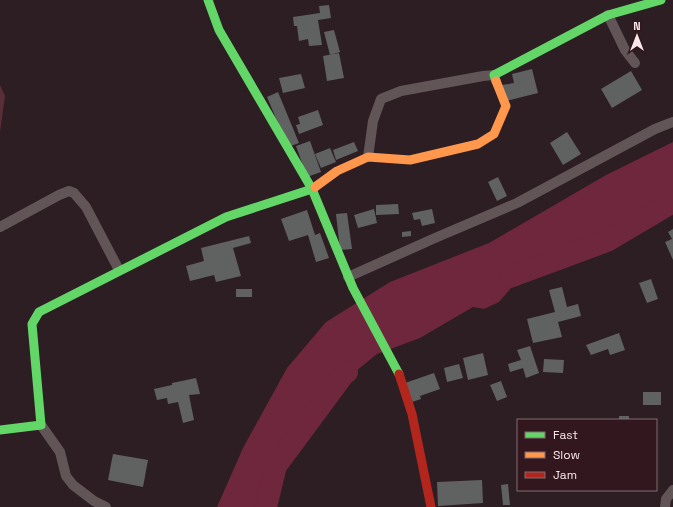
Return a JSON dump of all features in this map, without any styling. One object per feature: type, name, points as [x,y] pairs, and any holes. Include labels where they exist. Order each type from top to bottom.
[{"type":"street","points":[[208,0],[219,30],[312,189],[348,278],[399,375],[412,414],[432,507]]},
{"type":"street","points":[[368,157],[373,121],[381,99],[401,91],[494,75],[608,15],[661,0]]},
{"type":"street","points":[[608,15],[625,50],[635,64]]},
{"type":"street","points":[[106,507],[94,501],[73,485],[66,476],[60,452],[41,425],[32,324],[40,312],[226,216],[312,189],[337,171],[368,157],[410,160],[478,144],[494,134],[506,106],[494,75]]},
{"type":"street","points":[[348,278],[435,238],[517,203],[655,129],[673,122]]},
{"type":"street","points":[[0,226],[69,191],[74,193],[86,207],[119,270]]},
{"type":"street","points":[[0,430],[41,425]]},
{"type":"street","points":[[665,507],[666,499],[673,490]]},
{"type":"shaded area","points":[[0,85],[5,96],[0,132]]},
{"type":"shaded area","points":[[673,142],[673,204],[618,234],[538,267],[511,288],[499,302],[484,309],[473,307],[420,338],[377,354],[329,393],[276,465],[273,507],[217,507],[243,448],[287,368],[326,322],[390,282],[489,243],[606,175]]},
{"type":"building","points":[[329,5],[331,18],[318,20],[322,45],[309,46],[308,39],[299,41],[297,26],[294,26],[293,17],[320,13],[319,6]]},
{"type":"building","points":[[334,30],[340,52],[330,55],[324,32]]},
{"type":"building","points":[[339,53],[344,78],[327,81],[323,56]]},
{"type":"building","points":[[532,69],[538,93],[506,101],[502,85],[514,83],[512,74]]},
{"type":"building","points":[[631,71],[642,90],[612,108],[601,89]]},
{"type":"building","points":[[301,74],[305,88],[283,93],[279,78]]},
{"type":"building","points":[[278,92],[299,143],[288,147],[267,97]]},
{"type":"building","points":[[318,110],[323,125],[299,134],[296,125],[300,124],[298,117]]},
{"type":"building","points":[[567,132],[581,154],[563,165],[550,143]]},
{"type":"building","points":[[310,141],[321,172],[307,177],[296,146]]},
{"type":"building","points":[[354,142],[358,151],[336,160],[333,150]]},
{"type":"building","points":[[330,148],[336,162],[321,168],[315,154]]},
{"type":"building","points":[[498,177],[507,196],[497,201],[488,182]]},
{"type":"building","points":[[398,204],[399,214],[376,215],[376,205]]},
{"type":"building","points":[[374,209],[377,223],[358,228],[354,215]]},
{"type":"building","points":[[432,209],[435,223],[422,226],[420,219],[414,220],[412,213]]},
{"type":"building","points":[[307,210],[315,235],[320,233],[329,258],[316,262],[308,235],[289,241],[281,219]]},
{"type":"building","points":[[347,213],[352,249],[340,250],[336,214]]},
{"type":"building","points":[[673,229],[673,260],[665,242],[672,239],[668,232]]},
{"type":"building","points":[[411,231],[411,236],[402,237],[402,232]]},
{"type":"building","points":[[249,236],[251,243],[233,248],[241,276],[216,282],[214,275],[190,281],[186,266],[204,261],[201,248]]},
{"type":"building","points":[[651,279],[658,299],[647,303],[639,283]]},
{"type":"building","points":[[562,287],[567,307],[578,304],[581,316],[558,322],[562,337],[533,343],[527,319],[555,312],[549,290]]},
{"type":"building","points":[[236,289],[252,289],[252,297],[236,297]]},
{"type":"building","points":[[619,333],[625,350],[610,355],[608,349],[591,355],[586,345]]},
{"type":"building","points":[[530,346],[539,373],[526,378],[523,368],[510,372],[508,364],[521,360],[517,350]]},
{"type":"building","points":[[483,353],[488,375],[468,380],[463,358]]},
{"type":"building","points":[[544,359],[564,360],[563,373],[543,372]]},
{"type":"building","points":[[459,364],[463,378],[447,382],[444,368]]},
{"type":"building","points":[[434,373],[440,389],[420,396],[421,399],[412,402],[405,383]]},
{"type":"building","points":[[196,378],[200,394],[189,395],[194,420],[183,423],[178,402],[168,404],[167,398],[157,400],[154,389],[172,385],[172,383]]},
{"type":"building","points":[[501,381],[507,397],[497,401],[490,385]]},
{"type":"building","points":[[643,392],[661,392],[661,405],[643,405]]},
{"type":"building","points":[[619,416],[629,416],[629,419],[619,419]]},
{"type":"building","points":[[113,454],[148,460],[143,487],[108,480]]},
{"type":"building","points":[[482,480],[483,503],[438,506],[437,482]]},
{"type":"building","points":[[508,484],[510,505],[503,505],[501,485]]},
{"type":"waterway","points":[[510,277],[607,241],[673,202]]},
{"type":"waterway","points":[[266,507],[276,466],[347,372]]},
{"type":"traffic: fast","points":[[208,0],[219,30],[312,189],[353,288],[399,374]]},
{"type":"traffic: fast","points":[[496,81],[494,75],[608,15],[661,0]]},
{"type":"traffic: fast","points":[[0,430],[41,425],[32,324],[39,312],[226,217],[315,187]]},
{"type":"traffic: slow","points":[[315,187],[337,171],[368,157],[410,160],[478,144],[494,134],[506,106],[496,81]]},
{"type":"traffic: jam","points":[[399,374],[412,414],[431,507]]}]
